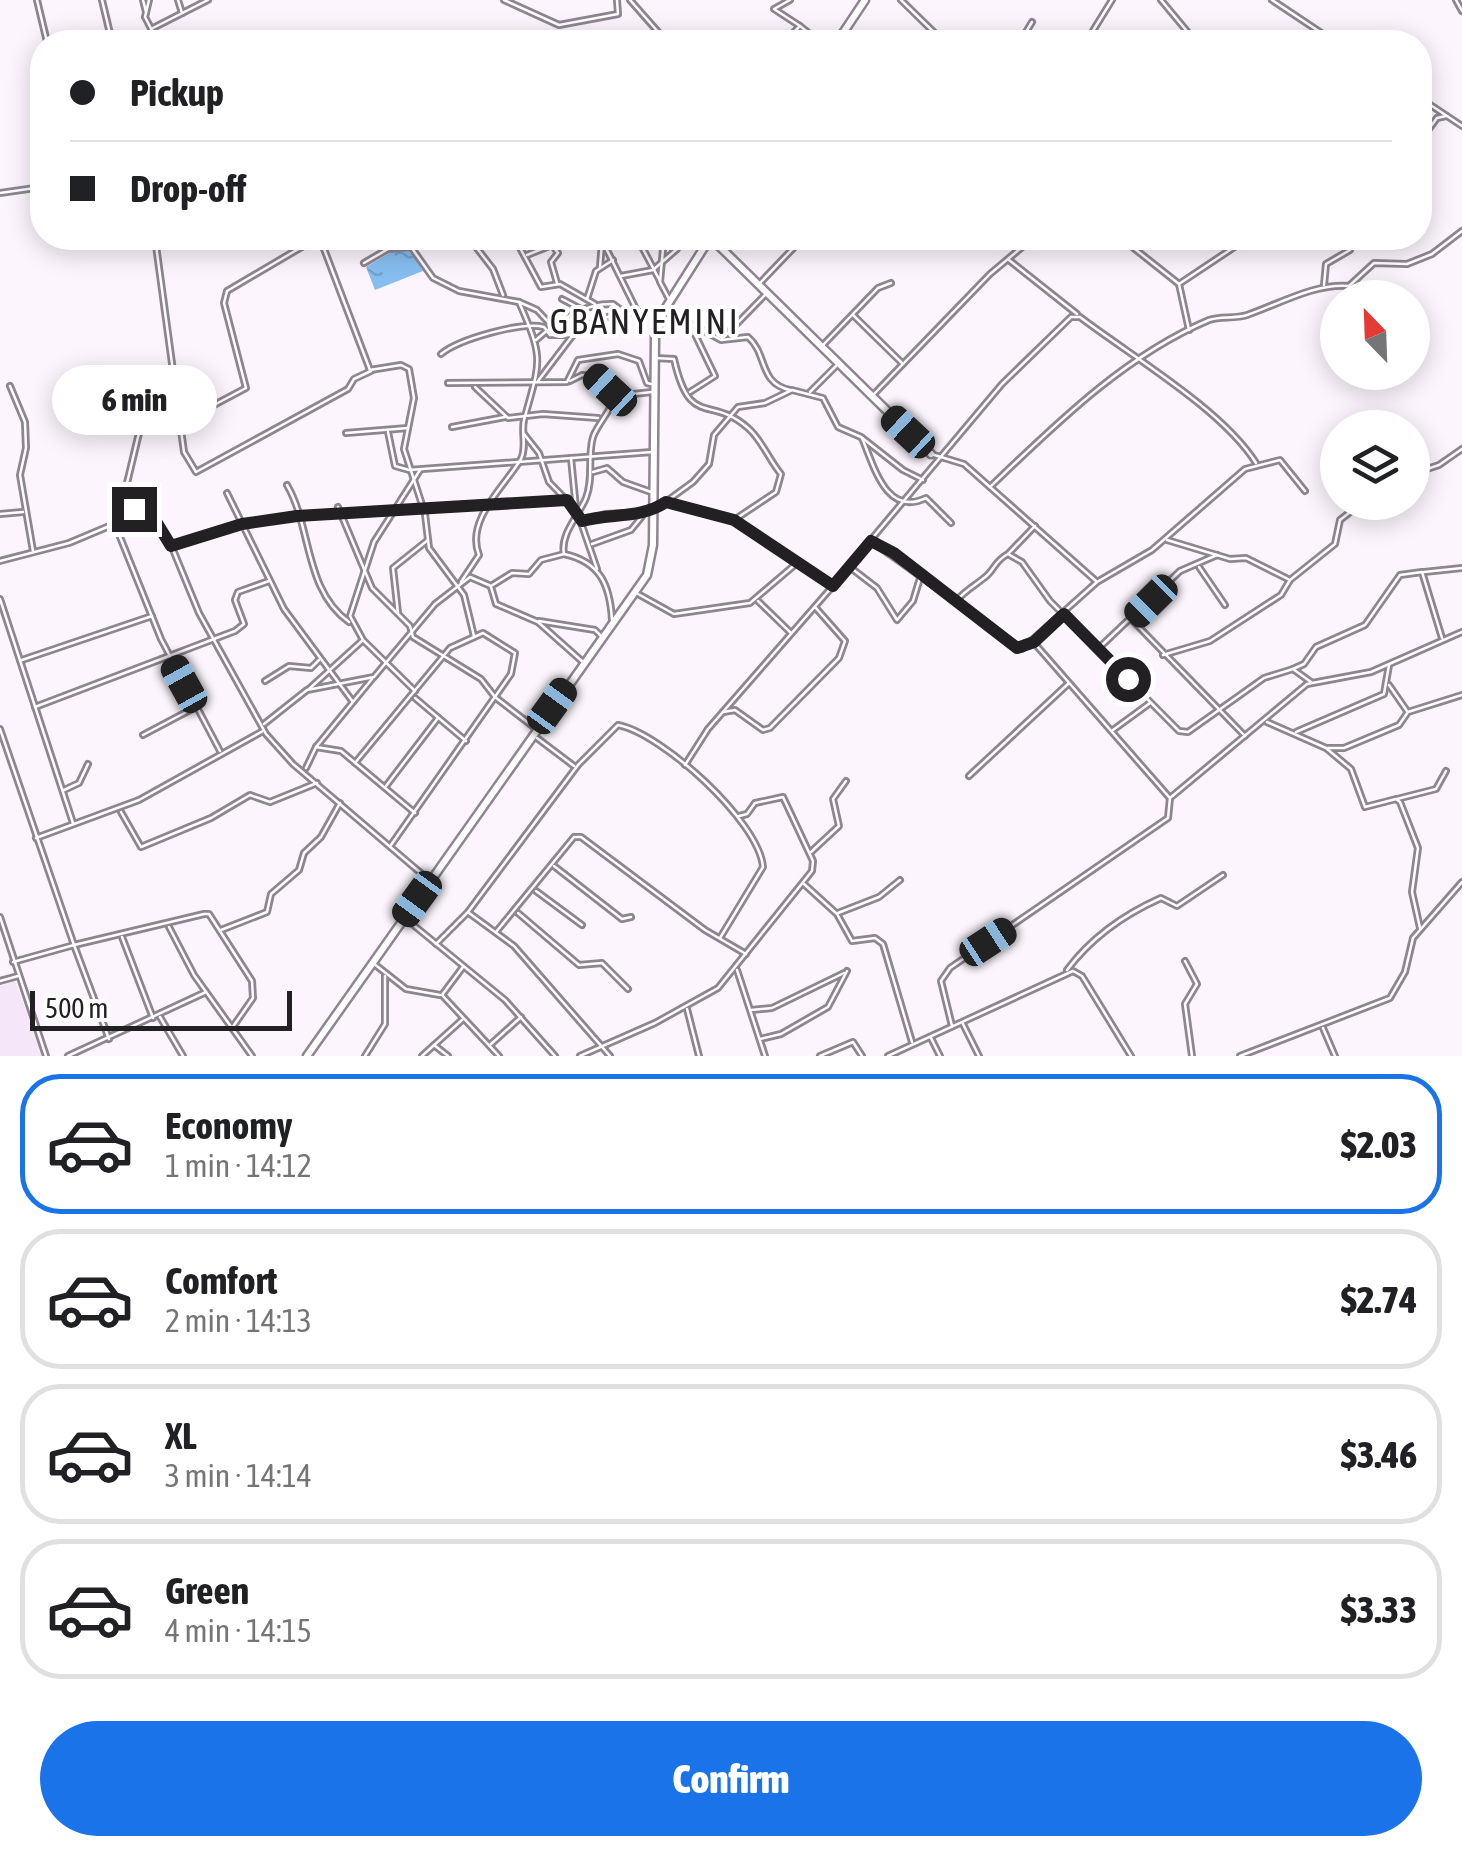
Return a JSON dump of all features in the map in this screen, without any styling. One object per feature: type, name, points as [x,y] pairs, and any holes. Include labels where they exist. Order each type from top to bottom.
[{"type":"main road","points":[[845,30],[865,0]]},
{"type":"main road","points":[[307,1056],[533,731],[636,593],[651,562],[653,358],[664,310],[703,250]]},
{"type":"main road","points":[[723,250],[931,454]]},
{"type":"street","points":[[37,0],[44,30]]},
{"type":"street","points":[[102,0],[109,30]]},
{"type":"street","points":[[142,0],[151,29],[208,0]]},
{"type":"street","points":[[146,14],[149,0]]},
{"type":"street","points":[[178,0],[183,16]]},
{"type":"street","points":[[504,0],[567,26],[618,14],[617,0]]},
{"type":"street","points":[[630,0],[656,30]]},
{"type":"street","points":[[790,0],[774,9],[805,30]]},
{"type":"street","points":[[901,0],[932,30]]},
{"type":"street","points":[[1093,30],[1112,0]]},
{"type":"street","points":[[1161,0],[1186,30]]},
{"type":"street","points":[[1272,0],[1317,30]]},
{"type":"street","points":[[1456,0],[1462,11]]},
{"type":"street","points":[[1027,30],[1032,22]]},
{"type":"street","points":[[796,30],[800,26]]},
{"type":"street","points":[[1432,106],[1462,126]]},
{"type":"street","points":[[1432,125],[1437,118],[1446,116]]},
{"type":"street","points":[[0,193],[30,189]]},
{"type":"street","points":[[1359,280],[1374,263],[1386,260],[1401,265],[1432,254],[1462,231]]},
{"type":"street","points":[[157,250],[184,452],[196,472],[348,389],[354,379],[372,370],[401,365],[409,370],[414,398],[404,449],[423,506],[428,540],[459,585],[474,636]]},
{"type":"street","points":[[180,423],[246,388],[224,303],[227,291],[300,250]]},
{"type":"street","points":[[323,250],[372,370]]},
{"type":"street","points":[[364,264],[386,250]]},
{"type":"street","points":[[413,250],[433,278],[451,288],[504,298],[537,310],[550,335],[573,335],[588,330],[599,318],[664,310],[721,340],[748,337],[756,345],[763,370],[774,385],[809,393],[826,402],[838,428],[861,437],[922,482],[926,498],[951,522]]},
{"type":"street","points":[[479,250],[493,268],[504,298]]},
{"type":"street","points":[[519,250],[541,287],[556,285],[578,292],[588,301],[613,304],[625,314]]},
{"type":"street","points":[[525,255],[541,250]]},
{"type":"street","points":[[556,250],[558,254],[551,262],[556,285]]},
{"type":"street","points":[[588,301],[587,291],[599,269],[601,250]]},
{"type":"street","points":[[608,250],[638,312]]},
{"type":"street","points":[[643,250],[670,301]]},
{"type":"street","points":[[660,282],[664,250]]},
{"type":"street","points":[[621,276],[653,270],[676,250]]},
{"type":"street","points":[[758,285],[792,250]]},
{"type":"street","points":[[871,398],[1019,250]]},
{"type":"street","points":[[1136,250],[1179,284],[1190,331]]},
{"type":"street","points":[[1179,284],[1230,250]]},
{"type":"street","points":[[1325,280],[1326,264],[1350,250]]},
{"type":"street","points":[[1008,259],[1232,434],[1256,463]]},
{"type":"street","points":[[599,269],[613,260]]},
{"type":"street","points":[[820,348],[878,288],[890,283]]},
{"type":"street","points":[[990,488],[1084,397],[1141,360],[1210,319],[1249,314],[1320,287]]},
{"type":"street","points":[[721,340],[767,294]]},
{"type":"street","points":[[562,299],[582,310]]},
{"type":"street","points":[[459,585],[479,555],[477,530],[520,461],[526,416],[541,362],[519,302]]},
{"type":"street","points":[[534,341],[549,327],[597,304]]},
{"type":"street","points":[[852,314],[904,364]]},
{"type":"street","points":[[685,764],[722,712],[906,503],[1014,371],[1068,319],[1080,317]]},
{"type":"street","points":[[689,322],[715,376],[689,394]]},
{"type":"street","points":[[441,354],[456,344],[528,323],[549,327]]},
{"type":"street","points":[[536,382],[573,335]]},
{"type":"street","points":[[570,381],[570,371],[578,360],[618,354],[639,362],[653,388]]},
{"type":"street","points":[[653,358],[674,359],[679,386],[689,394],[692,403],[750,429],[781,476],[776,492],[734,520]]},
{"type":"street","points":[[809,393],[839,364]]},
{"type":"street","points":[[448,382],[570,381],[582,375],[595,376],[614,396]]},
{"type":"street","points":[[472,384],[507,417]]},
{"type":"street","points":[[10,386],[27,436],[20,471],[33,552]]},
{"type":"street","points":[[136,387],[138,440],[128,483],[138,514]]},
{"type":"street","points":[[564,554],[562,544],[576,511],[585,501],[592,472],[590,456],[600,418],[614,396],[653,388]]},
{"type":"street","points":[[582,521],[605,514],[654,510],[709,464],[714,435],[738,408],[765,403],[792,390]]},
{"type":"street","points":[[452,427],[507,417],[600,418]]},
{"type":"street","points":[[346,433],[409,428]]},
{"type":"street","points":[[388,432],[395,466],[410,470],[654,452]]},
{"type":"street","points":[[524,434],[541,458],[549,482],[582,521],[597,570],[610,592],[613,624]]},
{"type":"street","points":[[861,437],[889,494],[906,503],[926,498]]},
{"type":"street","points":[[1430,468],[1462,449]]},
{"type":"street","points":[[931,454],[959,460],[1097,582]]},
{"type":"street","points":[[570,456],[576,511]]},
{"type":"street","points":[[871,541],[1017,648],[1034,642],[1097,582],[1166,539],[1256,463],[1280,460],[1305,491]]},
{"type":"street","points":[[592,472],[607,468],[623,482],[654,493]]},
{"type":"street","points":[[420,469],[374,542],[350,616],[363,640],[384,665],[466,741]]},
{"type":"street","points":[[287,485],[324,593],[339,616],[352,624]]},
{"type":"street","points":[[227,493],[269,581],[353,702]]},
{"type":"street","points":[[171,546],[242,524],[339,510],[567,500]]},
{"type":"street","points":[[666,502],[734,520],[833,586]]},
{"type":"street","points":[[339,510],[364,572],[413,637],[481,679],[495,697],[576,768]]},
{"type":"street","points":[[0,514],[24,512]]},
{"type":"street","points":[[590,544],[631,530],[644,513]]},
{"type":"street","points":[[0,560],[116,525],[138,514],[152,515],[171,546],[214,642],[264,728],[293,764],[305,770],[430,881]]},
{"type":"street","points":[[1163,655],[1229,630],[1281,595],[1290,580],[1327,553],[1340,531],[1340,520]]},
{"type":"street","points":[[116,525],[170,656],[221,752]]},
{"type":"street","points":[[956,602],[973,583],[986,576],[994,561],[1008,554],[1035,526]]},
{"type":"street","points":[[1166,539],[1217,555],[1246,558],[1290,580]]},
{"type":"street","points":[[398,614],[393,568],[428,540]]},
{"type":"street","points":[[491,586],[512,574],[529,574],[541,560],[564,554],[597,570]]},
{"type":"street","points":[[1008,554],[1022,562],[1064,614],[1184,733],[1264,678],[1304,664],[1316,647],[1364,625],[1393,579],[1462,568]]},
{"type":"street","points":[[1099,648],[1180,571],[1217,555]]},
{"type":"street","points":[[636,593],[678,614],[757,600],[797,562]]},
{"type":"street","points":[[1198,566],[1225,605]]},
{"type":"street","points":[[850,567],[877,588],[897,620],[913,602],[921,575]]},
{"type":"street","points":[[1422,572],[1442,640]]},
{"type":"street","points":[[305,770],[316,747],[412,631],[470,577],[491,586]]},
{"type":"street","points":[[35,707],[214,642],[244,624],[235,600],[238,592],[269,581]]},
{"type":"street","points":[[491,586],[496,604],[538,622],[594,630],[603,638]]},
{"type":"street","points":[[0,598],[73,825]]},
{"type":"street","points":[[757,600],[792,633]]},
{"type":"street","points":[[722,712],[735,710],[762,730],[770,728],[840,658],[845,641],[815,606]]},
{"type":"street","points":[[21,661],[152,616]]},
{"type":"street","points":[[1132,620],[1245,736]]},
{"type":"street","points":[[538,622],[584,663]]},
{"type":"street","points":[[1170,798],[1312,683],[1371,672],[1462,632]]},
{"type":"street","points":[[355,763],[445,655],[483,634],[515,653],[511,674],[390,846]]},
{"type":"street","points":[[35,838],[119,810],[264,728],[363,640]]},
{"type":"street","points":[[952,1026],[943,992],[944,974],[1172,812],[1170,798],[1034,642]]},
{"type":"street","points":[[264,682],[279,670],[311,668],[320,658]]},
{"type":"street","points":[[1295,732],[1384,694],[1389,685],[1388,662]]},
{"type":"street","points":[[1293,669],[1312,683]]},
{"type":"street","points":[[308,690],[374,677]]},
{"type":"street","points":[[970,776],[1070,682]]},
{"type":"street","points":[[1389,685],[1408,712]]},
{"type":"street","points":[[1326,748],[1344,748],[1399,725],[1408,712],[1462,695]]},
{"type":"street","points":[[1114,730],[1152,702]]},
{"type":"street","points":[[143,735],[197,706]]},
{"type":"street","points":[[385,788],[438,718]]},
{"type":"street","points":[[1262,723],[1295,732],[1326,748],[1356,775],[1365,807],[1436,788],[1446,770]]},
{"type":"street","points":[[436,944],[468,912],[576,768],[607,731],[618,725],[685,764],[738,816],[755,840],[762,867],[720,938]]},
{"type":"street","points":[[0,729],[35,838],[109,1039]]},
{"type":"street","points":[[316,747],[342,751],[415,814]]},
{"type":"street","points":[[64,790],[79,783],[88,764]]},
{"type":"street","points":[[810,853],[839,826],[833,799],[846,782]]},
{"type":"street","points":[[119,810],[142,847],[211,818],[250,795],[270,802],[318,783]]},
{"type":"street","points":[[580,1056],[718,988],[737,969],[814,866],[783,797],[755,803],[746,814],[738,816]]},
{"type":"street","points":[[1396,799],[1418,848],[1412,892],[1420,928]]},
{"type":"street","points":[[219,930],[267,912],[271,894],[298,870],[304,853],[335,816],[341,802]]},
{"type":"street","points":[[496,932],[574,837],[581,837],[748,954]]},
{"type":"street","points":[[553,865],[622,919],[630,917]]},
{"type":"street","points":[[888,1056],[902,1053],[913,1044],[1066,971],[1083,949],[1142,906],[1161,898],[1177,906],[1223,874]]},
{"type":"street","points":[[837,914],[880,897],[900,880]]},
{"type":"street","points":[[803,882],[837,914],[852,940],[875,938],[883,944],[913,1044]]},
{"type":"street","points":[[1240,1056],[1390,998],[1405,972],[1413,938],[1462,882]]},
{"type":"street","points":[[534,890],[582,925]]},
{"type":"street","points":[[468,912],[531,964],[610,1056]]},
{"type":"street","points":[[516,912],[579,965],[602,963],[628,989]]},
{"type":"street","points":[[14,962],[209,914],[252,981],[253,998],[232,1028]]},
{"type":"street","points":[[0,917],[46,1056]]},
{"type":"street","points":[[404,917],[521,1016],[555,1056]]},
{"type":"street","points":[[168,926],[206,992],[252,1056]]},
{"type":"street","points":[[122,936],[153,1018]]},
{"type":"street","points":[[1185,961],[1197,984],[1185,1004],[1192,1056]]},
{"type":"street","points":[[372,962],[384,976],[406,989],[442,995],[499,1056]]},
{"type":"street","points":[[442,995],[464,965]]},
{"type":"street","points":[[737,969],[765,1056]]},
{"type":"street","points":[[755,1022],[759,1013],[847,971],[828,1008],[762,1041]]},
{"type":"street","points":[[1066,971],[1082,976],[1131,1056]]},
{"type":"street","points":[[0,981],[18,976]]},
{"type":"street","points":[[365,1056],[385,1024],[384,976]]},
{"type":"street","points":[[68,1056],[206,992]]},
{"type":"street","points":[[686,1007],[700,1056]]},
{"type":"street","points":[[751,1010],[759,1013]]},
{"type":"street","points":[[159,1015],[183,1056]]},
{"type":"street","points":[[489,1046],[521,1016]]},
{"type":"street","points":[[422,1056],[462,1020]]},
{"type":"street","points":[[962,1022],[980,1056]]},
{"type":"street","points":[[1322,1027],[1335,1056]]},
{"type":"street","points":[[930,1036],[940,1056]]},
{"type":"street","points":[[820,1056],[852,1042],[862,1056]]},
{"type":"street","points":[[434,1044],[448,1056]]},
{"type":"shaded area","points":[[15,981],[42,1056],[0,1056],[0,986]]},
{"type":"water","points":[[411,250],[423,271],[375,290],[366,267],[391,252]]},
{"type":"district","name":"GBANYEMINI","points":[[645,321]]},
{"type":"route","points":[[134,509],[138,514],[152,515],[171,546],[242,524],[297,516],[567,500],[582,521],[605,514],[644,513],[666,502],[734,520],[833,586],[871,541],[894,553],[1017,648],[1034,642],[1064,614],[1128,679]]}]
